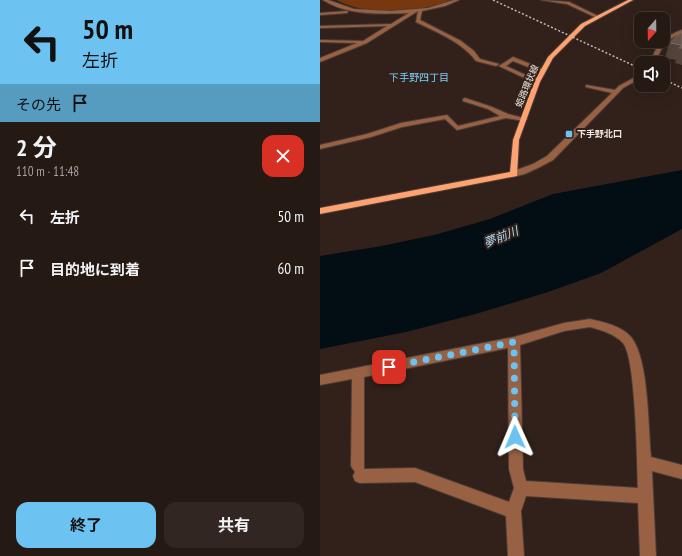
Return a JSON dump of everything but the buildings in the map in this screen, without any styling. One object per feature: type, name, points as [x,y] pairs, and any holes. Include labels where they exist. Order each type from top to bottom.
[{"type":"main road","name":"姫路環状線","points":[[514,174],[516,140],[537,82],[551,57],[570,36],[583,25],[631,0]]},
{"type":"main road","points":[[320,211],[514,174]]},
{"type":"street","points":[[325,0],[334,6],[357,11]]},
{"type":"street","points":[[320,14],[357,11],[420,10],[457,0]]},
{"type":"street","points":[[543,0],[568,3],[598,17]]},
{"type":"street","points":[[568,3],[575,0]]},
{"type":"street","points":[[320,60],[365,42],[414,10]]},
{"type":"street","points":[[420,10],[418,21],[459,42],[472,52],[478,60],[496,64]]},
{"type":"street","points":[[363,15],[370,11]]},
{"type":"street","points":[[342,26],[356,19]]},
{"type":"street","points":[[320,27],[389,26]]},
{"type":"street","points":[[655,56],[655,53],[664,41],[682,31]]},
{"type":"street","points":[[320,41],[365,42]]},
{"type":"street","points":[[537,82],[502,66],[513,59],[530,68],[543,71]]},
{"type":"street","points":[[514,174],[536,166],[550,158],[615,92],[634,80]]},
{"type":"street","points":[[588,86],[615,92]]},
{"type":"street","points":[[466,100],[490,108],[506,116],[524,119]]},
{"type":"street","points":[[320,147],[369,136],[401,125],[447,117],[457,128],[506,116]]},
{"type":"street","points":[[320,380],[514,342],[564,327],[590,323],[606,327],[626,340],[634,354],[638,374],[651,463],[644,496],[648,556]]},
{"type":"street","points":[[514,342],[516,468],[521,488],[513,511],[516,556]]},
{"type":"street","points":[[358,373],[359,471],[414,475],[513,511]]},
{"type":"street","points":[[651,463],[682,472]]},
{"type":"street","points":[[521,488],[644,496]]},
{"type":"shaded area","points":[[337,0],[453,0],[411,10],[379,11],[363,9]]},
{"type":"water","name":"夢前川","points":[[682,170],[682,229],[601,273],[548,292],[479,313],[406,332],[320,349],[320,256],[382,246],[434,235],[490,219],[553,194]]},
{"type":"railway","points":[[493,0],[634,66]]},
{"type":"railway","points":[[670,82],[682,88]]},
{"type":"place","name":"下手野北口","points":[[569,134]]},
{"type":"district","name":"下手野四丁目","points":[[419,77]]},
{"type":"route","points":[[389,367],[514,342],[515,437]]}]
